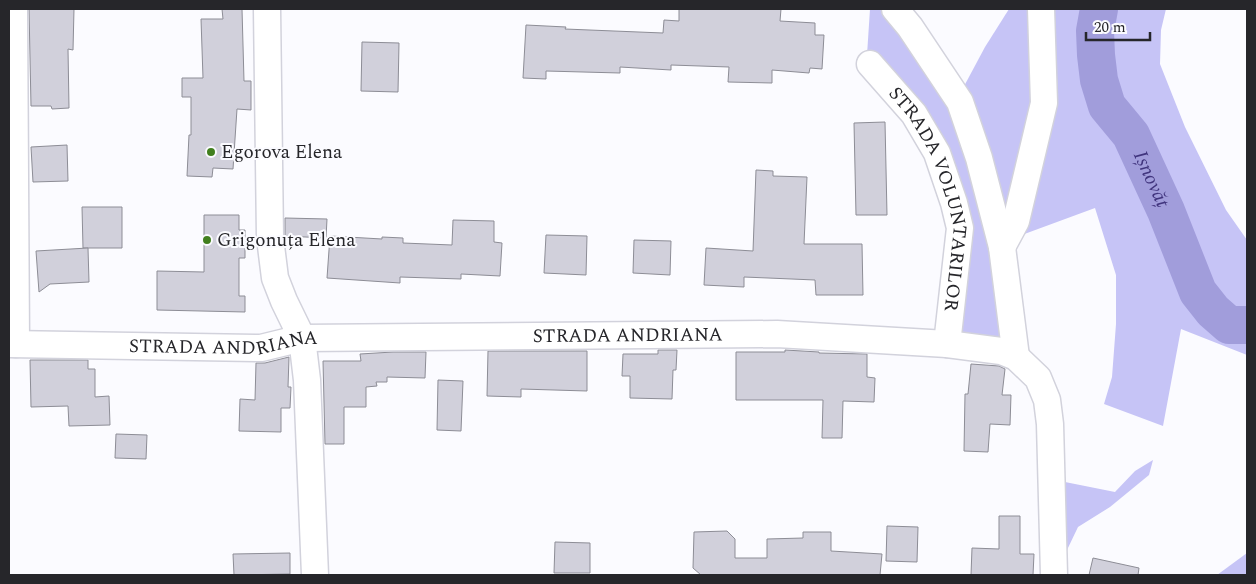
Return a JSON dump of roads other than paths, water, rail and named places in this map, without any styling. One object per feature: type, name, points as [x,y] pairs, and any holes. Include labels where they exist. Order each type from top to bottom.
[{"type":"street","points":[[13,344],[14,9]]},
{"type":"street","points":[[267,9],[270,238],[275,278],[284,302],[302,338],[307,380],[315,575]]},
{"type":"street","points":[[895,9],[910,27],[960,102],[979,158],[1002,248],[1016,357]]},
{"type":"street","points":[[1002,248],[1016,221],[1044,104],[1041,9]]},
{"type":"street","name":"STRADA VOLUNTARILOR","points":[[870,64],[914,114],[936,153],[954,203],[960,228],[947,344]]},
{"type":"street","name":"STRADA ANDRIANA","points":[[13,344],[261,348],[302,338],[777,334],[947,344],[1001,351],[1016,357],[1038,378],[1047,400],[1050,424],[1054,575]]},
{"type":"waterway","name":"Ișnovăț","points":[[1099,9],[1095,31],[1096,55],[1099,80],[1107,106],[1131,135],[1166,211],[1198,292],[1213,311],[1229,325],[1247,325]]},
{"type":"place","name":"Egorova Elena","points":[[211,152]]},
{"type":"place","name":"Grigonuța Elena","points":[[207,240]]}]
